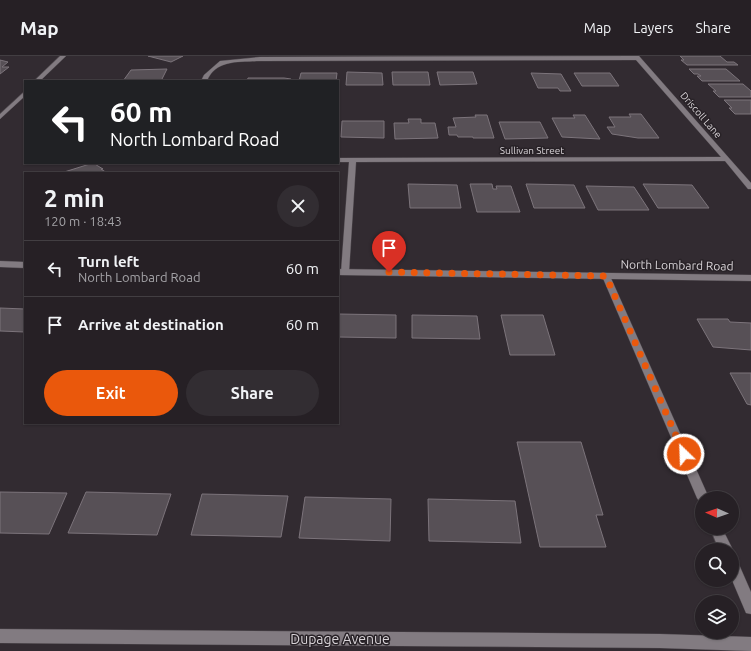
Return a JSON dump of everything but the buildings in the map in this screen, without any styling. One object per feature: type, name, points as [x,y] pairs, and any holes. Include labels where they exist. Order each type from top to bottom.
[{"type":"street","points":[[38,80],[63,56]]},
{"type":"street","points":[[204,80],[206,76],[222,62],[268,59],[638,57]]},
{"type":"street","name":"Driscoll Lane","points":[[638,57],[751,187]]},
{"type":"street","points":[[0,117],[24,94]]},
{"type":"street","name":"Sullivan Street","points":[[339,160],[727,159]]},
{"type":"street","points":[[342,272],[353,160]]},
{"type":"street","points":[[0,264],[24,265]]},
{"type":"street","name":"North Lombard Road","points":[[342,272],[751,278]]},
{"type":"street","points":[[606,276],[700,491]]},
{"type":"street","points":[[739,580],[751,608]]},
{"type":"street","name":"Dupage Avenue","points":[[0,636],[644,641],[751,644]]},
{"type":"route","points":[[389,272],[606,276],[684,454]]}]
